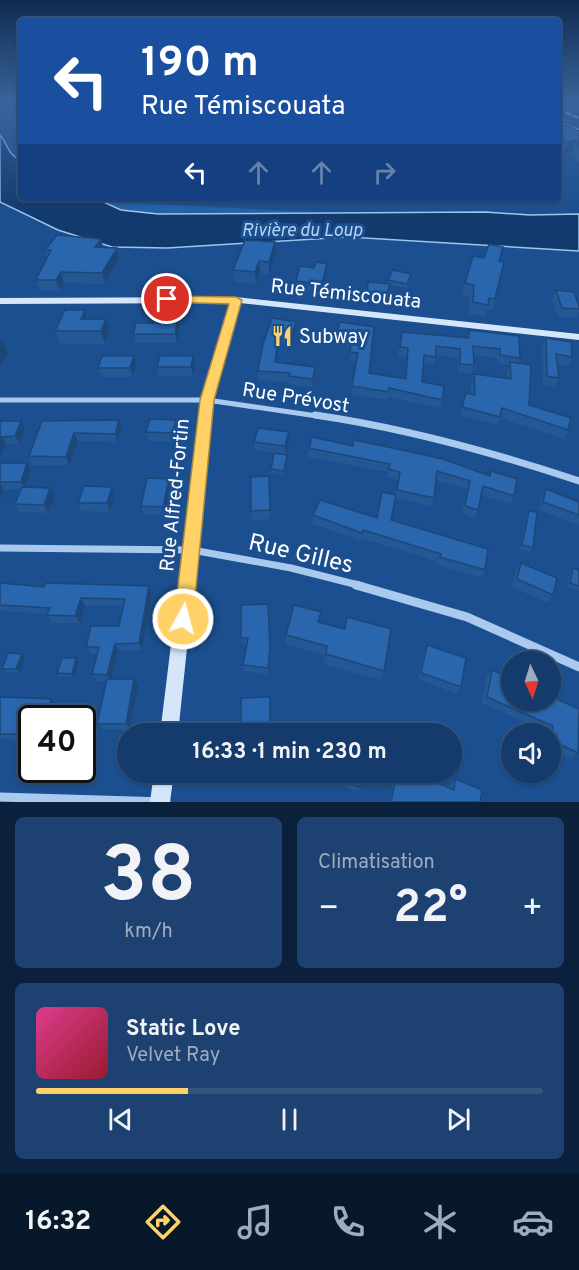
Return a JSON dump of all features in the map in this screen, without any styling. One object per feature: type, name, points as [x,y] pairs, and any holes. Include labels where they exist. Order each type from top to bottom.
[{"type":"main road","name":"Rue Témiscouata","points":[[0,300],[236,300],[579,337]]},
{"type":"main road","name":"Rue Alfred-Fortin","points":[[170,723],[192,550],[207,400],[236,300]]},
{"type":"main road","points":[[162,802],[163,783]]},
{"type":"street","name":"Rue Prévost","points":[[0,400],[207,400],[320,416],[419,434],[502,455],[579,481]]},
{"type":"street","name":"Rue Gilles","points":[[0,548],[192,550],[291,568],[467,617],[579,667]]},
{"type":"street","points":[[0,797],[162,802]]},
{"type":"shaded area","points":[[102,201],[313,212],[158,214],[121,210]]},
{"type":"water","name":"Rivière du Loup","points":[[0,137],[2,137],[11,153],[18,158],[18,201],[102,201],[121,210],[158,214],[485,212],[530,215],[579,214],[579,251],[348,237],[167,248],[112,247],[58,230],[0,202]]},
{"type":"building","points":[[561,137],[579,137],[579,146],[575,140],[568,142]]},
{"type":"building","points":[[57,235],[101,239],[95,247],[117,248],[102,273],[61,272],[56,280],[36,280],[51,250],[45,250]]},
{"type":"building","points":[[245,240],[275,242],[269,262],[259,261],[255,272],[233,270]]},
{"type":"building","points":[[489,244],[503,247],[499,261],[504,262],[495,299],[489,298],[488,305],[473,302],[474,285],[465,283],[473,256],[484,258]]},
{"type":"building","points":[[316,262],[327,264],[322,284],[296,281],[300,266],[314,268]]},
{"type":"building","points":[[393,270],[411,274],[407,284],[388,280]]},
{"type":"building","points":[[368,282],[390,284],[387,294],[367,293]]},
{"type":"building","points":[[556,290],[574,292],[579,309],[562,308]]},
{"type":"building","points":[[166,305],[180,305],[175,334],[133,334],[136,323],[162,323]]},
{"type":"building","points":[[65,310],[85,310],[81,319],[106,319],[101,331],[55,331]]},
{"type":"building","points":[[272,318],[296,322],[292,335],[279,333],[275,362],[315,367],[313,379],[289,376],[290,373],[258,371],[263,344]]},
{"type":"building","points":[[340,322],[374,327],[369,373],[406,379],[408,348],[400,347],[402,332],[469,338],[469,330],[519,336],[520,358],[500,355],[500,349],[473,346],[474,365],[460,364],[460,349],[436,346],[436,357],[424,355],[422,382],[444,386],[442,400],[389,388],[388,392],[352,386],[358,353],[350,352],[352,339],[342,337],[344,333],[337,332]]},
{"type":"building","points":[[546,338],[571,342],[572,357],[556,354],[559,378],[547,376]]},
{"type":"building","points":[[102,356],[134,356],[130,368],[98,368]]},
{"type":"building","points":[[160,356],[193,356],[191,367],[157,367]]},
{"type":"building","points":[[510,362],[531,365],[529,405],[571,418],[568,430],[502,408],[500,417],[462,407],[466,393],[475,395],[474,374],[511,379]]},
{"type":"building","points":[[150,419],[176,420],[172,433],[146,432]]},
{"type":"building","points":[[119,420],[115,434],[74,433],[66,457],[29,456],[42,421]]},
{"type":"building","points":[[0,421],[21,421],[15,436],[2,437],[0,441]]},
{"type":"building","points":[[258,428],[289,432],[285,446],[254,442]]},
{"type":"building","points":[[312,437],[353,446],[354,440],[443,459],[490,476],[491,471],[517,479],[514,496],[483,486],[478,510],[465,506],[470,481],[437,471],[434,498],[397,490],[400,472],[388,469],[390,464],[309,448]]},
{"type":"building","points":[[274,453],[287,455],[284,471],[271,469]]},
{"type":"building","points":[[0,463],[27,463],[21,482],[0,482]]},
{"type":"building","points":[[269,476],[270,510],[251,511],[251,477]]},
{"type":"building","points":[[147,478],[169,479],[163,507],[141,506]]},
{"type":"building","points":[[84,486],[112,487],[107,503],[78,503]]},
{"type":"building","points":[[22,487],[50,488],[44,505],[15,504]]},
{"type":"building","points":[[546,489],[579,502],[579,515],[543,502]]},
{"type":"building","points":[[382,492],[396,495],[391,520],[488,549],[485,570],[363,530],[362,533],[313,515],[320,500],[377,518]]},
{"type":"building","points":[[529,511],[537,512],[533,548],[522,545]]},
{"type":"building","points":[[521,563],[557,578],[553,595],[517,579]]},
{"type":"building","points":[[573,568],[579,570],[579,586],[570,583]]},
{"type":"building","points":[[0,583],[44,587],[46,583],[149,586],[139,643],[115,644],[107,675],[92,674],[99,647],[86,647],[91,626],[119,626],[125,599],[81,598],[75,616],[47,615],[50,608],[0,605]]},
{"type":"building","points":[[268,604],[270,647],[268,668],[243,665],[248,638],[241,638],[241,605]]},
{"type":"building","points":[[294,605],[321,612],[318,622],[345,629],[347,617],[391,629],[384,671],[326,654],[327,646],[286,635]]},
{"type":"building","points":[[427,645],[466,658],[461,687],[421,673]]},
{"type":"building","points":[[8,653],[22,654],[16,669],[2,669]]},
{"type":"building","points":[[62,658],[76,658],[72,674],[57,673]]},
{"type":"building","points":[[492,670],[501,674],[501,703],[487,697]]},
{"type":"building","points":[[107,679],[134,679],[126,723],[97,724]]},
{"type":"building","points":[[0,697],[51,699],[49,705],[18,705],[18,734],[0,734]]},
{"type":"building","points":[[270,697],[270,723],[241,723],[241,698]]},
{"type":"building","points":[[561,701],[579,709],[578,753],[561,745],[561,723],[546,723],[519,711],[561,711]]},
{"type":"building","points":[[462,782],[482,790],[480,802],[391,802],[395,783],[437,783],[454,790],[455,783]]},
{"type":"building","points":[[349,783],[361,783],[360,787]]},
{"type":"place","name":"Subway","points":[[282,336]]},
{"type":"route","points":[[167,299],[236,300],[207,400],[183,619]]}]
